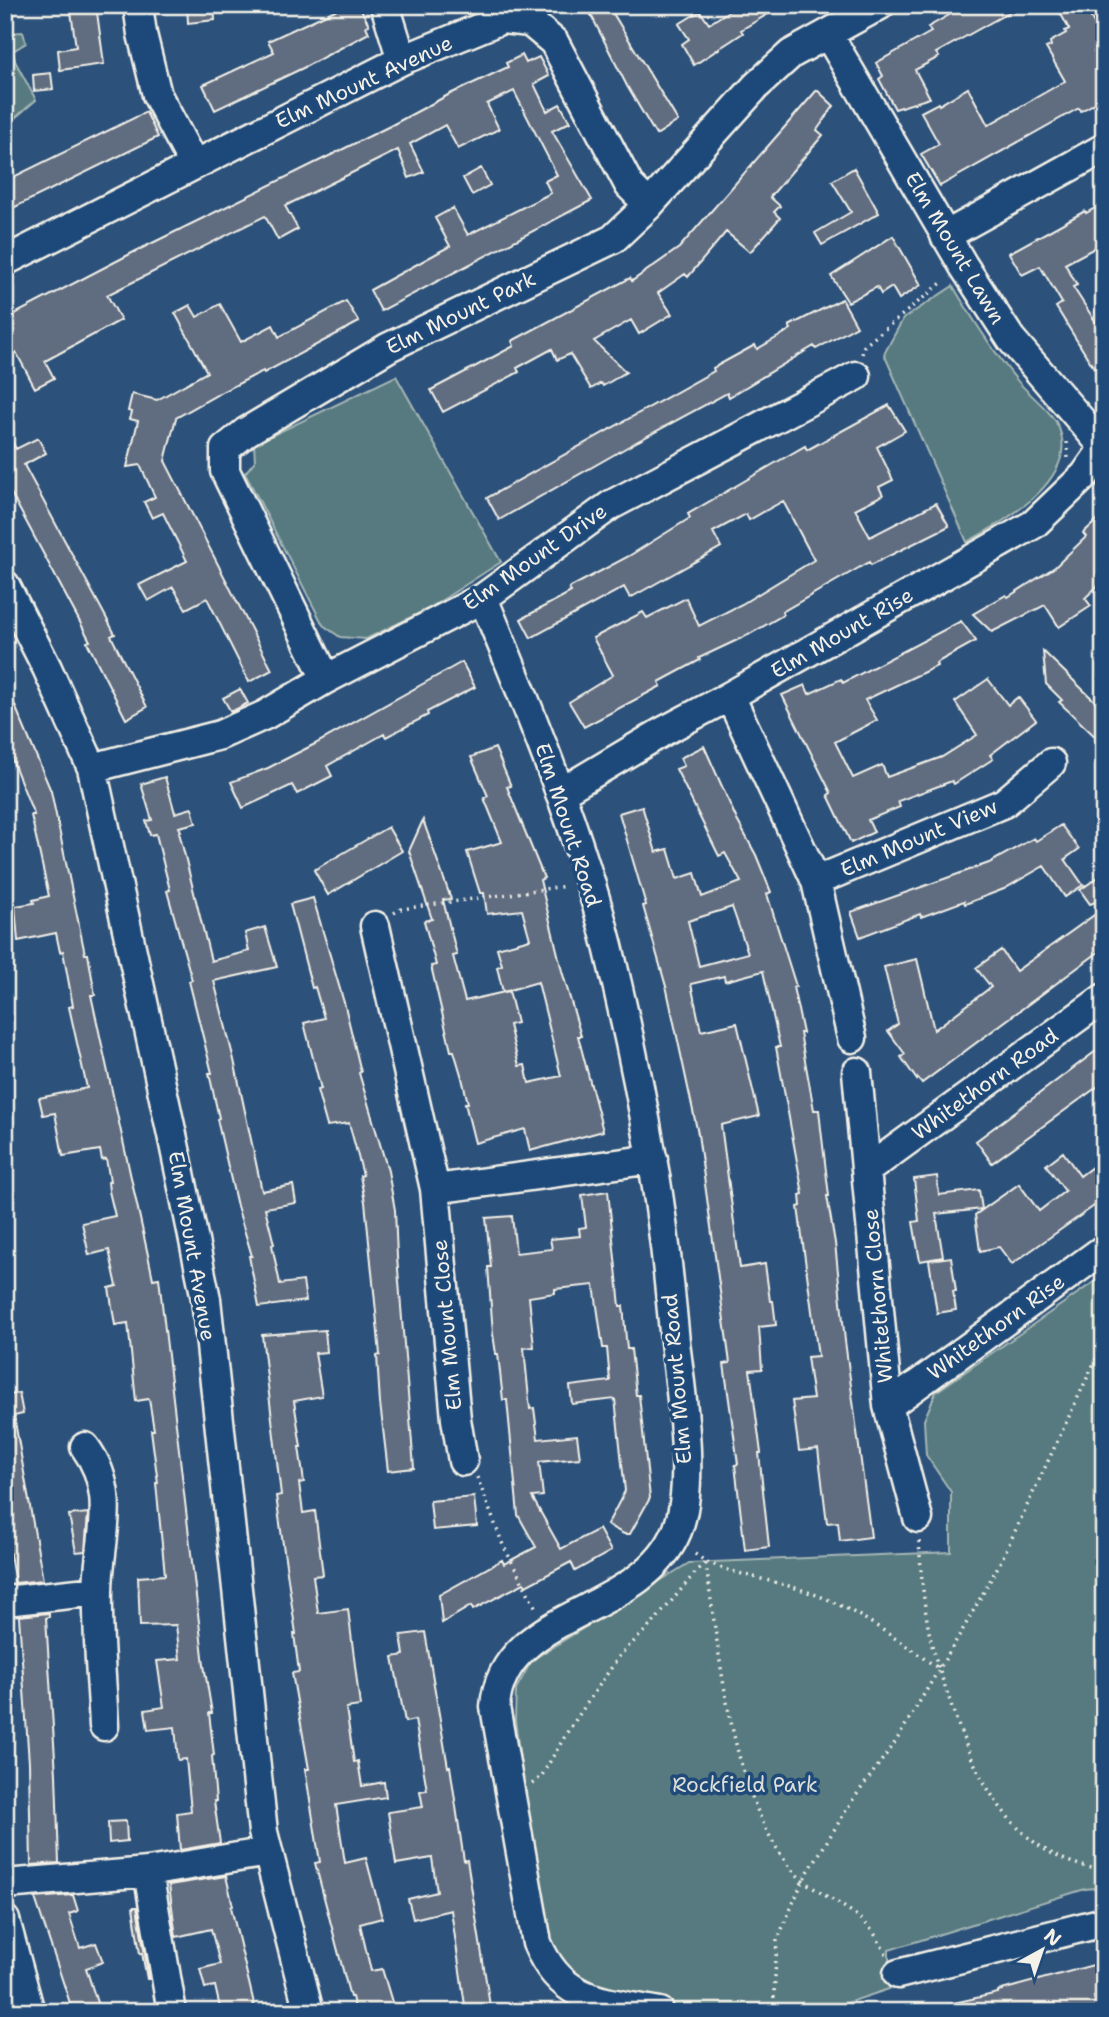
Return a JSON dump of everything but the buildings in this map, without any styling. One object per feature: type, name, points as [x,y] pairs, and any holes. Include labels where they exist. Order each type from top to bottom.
[{"type":"street","points":[[138,5],[142,34],[157,94],[194,165]]},
{"type":"street","points":[[385,5],[402,60]]},
{"type":"street","name":"Elm Mount Park","points":[[326,679],[225,471],[225,449],[246,432],[389,347],[613,239],[649,205],[756,86],[792,54],[880,5]]},
{"type":"street","name":"Elm Mount Avenue","points":[[5,261],[402,60],[502,19],[530,22],[554,42],[629,186],[649,205]]},
{"type":"street","name":"Elm Mount Lawn","points":[[828,34],[945,236],[1011,339],[1104,447]]},
{"type":"street","points":[[945,236],[1104,148]]},
{"type":"street","name":"Elm Mount Drive","points":[[92,768],[220,735],[265,715],[326,679],[483,598],[611,505],[856,376]]},
{"type":"street","name":"Elm Mount Rise","points":[[560,793],[664,731],[1034,524],[1085,475],[1104,447]]},
{"type":"street","name":"Elm Mount Avenue","points":[[5,585],[47,668],[92,768],[206,1299],[263,1832],[309,2012]]},
{"type":"street","name":"Elm Mount Road","points":[[483,598],[560,793],[607,945],[653,1158],[684,1416],[687,1485],[678,1531],[656,1566],[631,1585],[547,1631],[520,1649],[504,1669],[496,1688],[495,1707],[537,1943],[544,1961],[557,1978],[575,1992],[660,2012]]},
{"type":"street","name":"Elm Mount View","points":[[730,696],[816,881],[852,1038]]},
{"type":"street","name":"Elm Mount View","points":[[816,881],[1004,803],[1051,764]]},
{"type":"street","name":"Elm Mount Close","points":[[375,926],[435,1189],[456,1419],[463,1461]]},
{"type":"street","name":"Whitethorn Road","points":[[867,1170],[1104,998]]},
{"type":"street","name":"Whitethorn Close","points":[[857,1072],[888,1406],[918,1518]]},
{"type":"street","points":[[435,1189],[653,1158]]},
{"type":"street","name":"Whitethorn Rise","points":[[888,1406],[1104,1249]]},
{"type":"street","points":[[85,1447],[102,1483],[107,1511],[97,1591],[104,1726]]},
{"type":"street","points":[[5,1601],[97,1591]]},
{"type":"street","points":[[5,1884],[148,1872],[268,1852]]},
{"type":"street","points":[[148,1872],[172,2012]]},
{"type":"street","points":[[5,1920],[30,2012]]},
{"type":"street","points":[[898,1974],[1104,1923]]},
{"type":"path","points":[[856,376],[864,346],[963,265]]},
{"type":"path","points":[[1063,465],[1068,459],[1067,439]]},
{"type":"path","points":[[375,926],[401,909],[588,882]]},
{"type":"path","points":[[772,2012],[777,1941],[803,1880],[852,1801],[896,1741],[1002,1560],[1104,1342]]},
{"type":"path","points":[[463,1461],[474,1470],[503,1545],[547,1631]]},
{"type":"path","points":[[918,1518],[925,1608],[939,1668],[972,1761],[1005,1814],[1027,1838],[1046,1851],[1082,1868],[1104,1870]]},
{"type":"path","points":[[672,1539],[705,1561],[737,1573],[810,1592],[838,1604],[878,1626],[939,1668]]},
{"type":"path","points":[[508,1791],[537,1782],[620,1655],[654,1622],[705,1561]]},
{"type":"path","points":[[705,1561],[723,1683],[751,1795],[778,1849],[803,1880],[869,1927],[898,1974]]},
{"type":"green space","points":[[5,19],[9,22],[8,33],[23,32],[26,43],[13,51],[15,61],[36,100],[15,118],[5,118]]},
{"type":"green space","points":[[953,286],[1007,368],[1056,422],[1062,442],[1060,461],[1051,478],[1037,494],[1020,509],[967,542],[884,354],[903,319]]},
{"type":"green space","points":[[396,376],[501,562],[428,609],[366,639],[340,637],[323,625],[245,473],[255,461],[254,444]]},
{"type":"green space","name":"Rockfield Park","points":[[1104,1275],[1104,1887],[1085,1889],[889,1950],[889,1989],[820,2012],[698,2012],[589,1988],[561,1972],[543,1942],[515,1720],[516,1689],[532,1660],[689,1563],[951,1552],[951,1492],[926,1455],[924,1420],[936,1392]]}]
